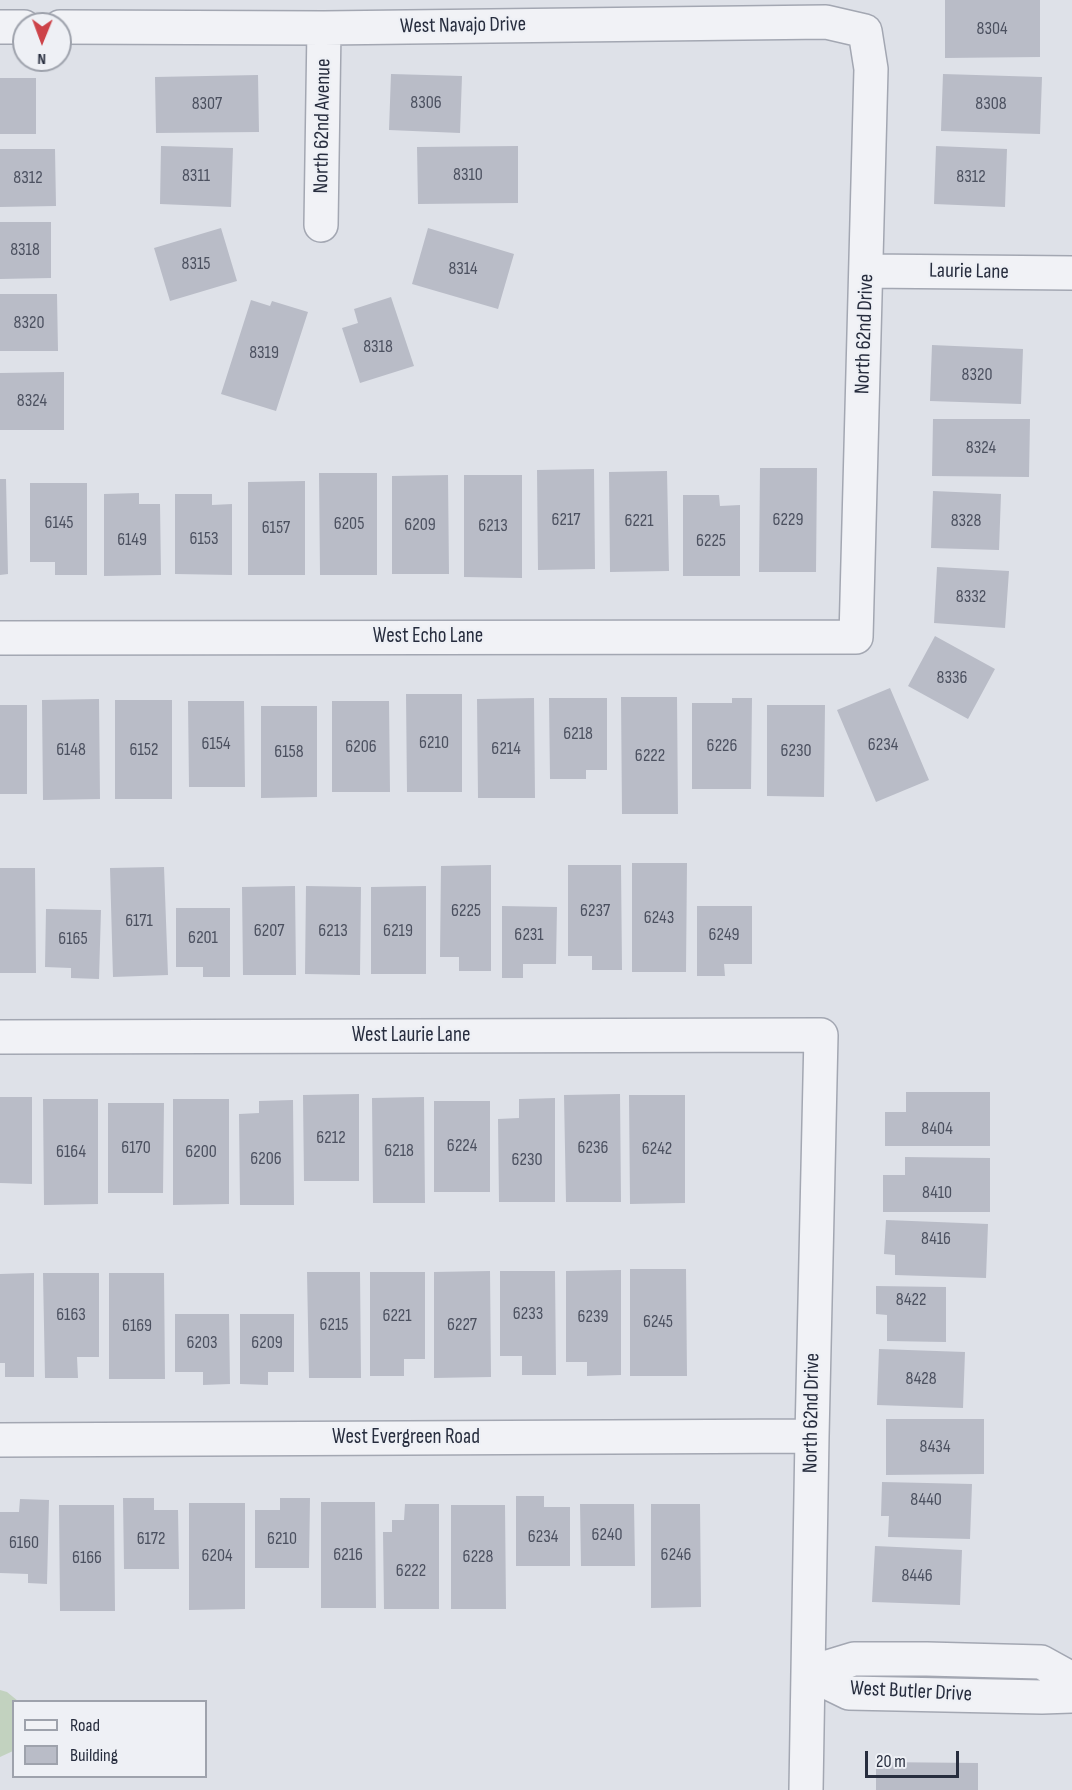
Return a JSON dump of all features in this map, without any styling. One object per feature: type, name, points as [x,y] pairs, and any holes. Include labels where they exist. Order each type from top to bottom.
[{"type":"street","name":"West Navajo Drive","points":[[72,27],[324,28],[826,22],[865,31]]},
{"type":"street","name":"North 62nd Avenue","points":[[321,225],[324,28]]},
{"type":"street","name":"North 62nd Drive","points":[[856,637],[871,69],[865,31]]},
{"type":"street","name":"Laurie Lane","points":[[867,271],[1072,273]]},
{"type":"street","name":"West Echo Lane","points":[[0,638],[856,637]]},
{"type":"street","name":"North 62nd Drive","points":[[806,1790],[821,1035]]},
{"type":"street","name":"West Laurie Lane","points":[[0,1037],[821,1035]]},
{"type":"street","name":"West Evergreen Road","points":[[0,1440],[812,1436]]},
{"type":"street","name":"West Butler Drive","points":[[808,1673],[854,1659],[969,1660],[1041,1662],[1072,1679]]},
{"type":"street","points":[[967,1695],[969,1660]]},
{"type":"street","name":"West Butler Drive","points":[[808,1673],[849,1694],[1072,1696]]},
{"type":"green space","points":[[0,1690],[7,1692],[17,1700],[12,1700],[12,1751],[0,1757]]},
{"type":"building","points":[[945,0],[1040,0],[1040,57],[945,58]]},
{"type":"building","points":[[391,74],[462,76],[460,133],[389,130]]},
{"type":"building","points":[[943,74],[1042,77],[1040,134],[941,131]]},
{"type":"building","points":[[258,75],[259,132],[156,133],[155,77]]},
{"type":"building","points":[[0,78],[36,78],[36,134],[0,134]]},
{"type":"building","points":[[161,146],[233,148],[231,207],[160,204]]},
{"type":"building","points":[[518,146],[518,203],[418,204],[417,147]]},
{"type":"building","points":[[936,146],[1007,149],[1005,207],[934,204]]},
{"type":"building","points":[[0,149],[55,149],[56,206],[0,207]]},
{"type":"building","points":[[0,222],[51,222],[51,278],[0,279]]},
{"type":"building","points":[[221,228],[237,281],[170,301],[154,248]]},
{"type":"building","points":[[428,228],[514,254],[498,309],[412,284]]},
{"type":"building","points":[[0,294],[57,294],[58,351],[0,351]]},
{"type":"building","points":[[391,297],[414,366],[360,383],[342,328],[358,323],[354,309]]},
{"type":"building","points":[[251,300],[270,306],[272,301],[308,312],[276,411],[221,394]]},
{"type":"building","points":[[932,345],[1023,349],[1021,404],[930,401]]},
{"type":"building","points":[[64,372],[64,430],[0,430],[0,373]]},
{"type":"building","points":[[933,419],[1030,419],[1029,477],[932,476]]},
{"type":"building","points":[[760,468],[817,468],[816,572],[759,572]]},
{"type":"building","points":[[594,469],[595,569],[538,570],[537,470]]},
{"type":"building","points":[[667,471],[669,571],[610,572],[609,472]]},
{"type":"building","points":[[319,473],[377,473],[377,575],[320,575]]},
{"type":"building","points":[[448,475],[449,574],[392,574],[392,476]]},
{"type":"building","points":[[464,475],[522,475],[522,578],[464,577]]},
{"type":"building","points":[[0,479],[6,479],[8,574],[0,575]]},
{"type":"building","points":[[305,481],[305,575],[248,575],[248,482]]},
{"type":"building","points":[[30,483],[87,483],[87,575],[55,575],[55,562],[30,562]]},
{"type":"building","points":[[933,491],[1001,494],[999,550],[931,548]]},
{"type":"building","points":[[139,493],[139,504],[160,504],[161,575],[104,576],[104,494]]},
{"type":"building","points":[[175,494],[212,494],[212,505],[232,504],[232,575],[175,574]]},
{"type":"building","points":[[683,495],[719,495],[720,506],[740,505],[740,576],[683,576]]},
{"type":"building","points":[[937,567],[1009,571],[1005,628],[934,623]]},
{"type":"building","points":[[935,636],[995,669],[968,719],[908,686]]},
{"type":"building","points":[[890,688],[929,780],[876,802],[837,710]]},
{"type":"building","points":[[406,694],[462,694],[462,792],[407,792]]},
{"type":"building","points":[[621,697],[677,697],[678,814],[622,814]]},
{"type":"building","points":[[534,698],[535,798],[478,798],[477,699]]},
{"type":"building","points":[[549,698],[607,698],[607,770],[586,770],[586,779],[550,779]]},
{"type":"building","points":[[732,698],[752,698],[751,789],[692,789],[692,703],[732,703]]},
{"type":"building","points":[[99,699],[100,799],[43,800],[42,700]]},
{"type":"building","points":[[115,700],[172,700],[172,799],[115,799]]},
{"type":"building","points":[[188,701],[244,701],[245,787],[189,787]]},
{"type":"building","points":[[332,701],[389,701],[390,792],[332,792]]},
{"type":"building","points":[[0,705],[27,705],[27,794],[0,794]]},
{"type":"building","points":[[767,705],[825,705],[824,797],[767,796]]},
{"type":"building","points":[[261,706],[317,706],[317,797],[261,798]]},
{"type":"building","points":[[632,863],[687,863],[686,972],[632,972]]},
{"type":"building","points":[[491,865],[491,971],[459,971],[459,957],[440,957],[441,866]]},
{"type":"building","points":[[568,865],[621,865],[622,970],[592,970],[592,956],[568,956]]},
{"type":"building","points":[[164,867],[168,975],[113,977],[110,868]]},
{"type":"building","points":[[0,868],[35,868],[36,973],[0,973]]},
{"type":"building","points":[[295,886],[296,975],[243,975],[242,887]]},
{"type":"building","points":[[306,886],[361,887],[360,975],[305,974]]},
{"type":"building","points":[[426,886],[426,974],[371,974],[371,887]]},
{"type":"building","points":[[502,906],[557,907],[556,964],[523,964],[523,978],[502,978]]},
{"type":"building","points":[[697,906],[752,906],[752,964],[724,964],[725,976],[697,976]]},
{"type":"building","points":[[176,908],[230,908],[230,977],[203,977],[203,967],[176,967]]},
{"type":"building","points":[[46,909],[101,910],[99,979],[71,978],[71,968],[45,967]]},
{"type":"building","points":[[906,1092],[990,1092],[990,1146],[885,1146],[885,1112],[906,1112]]},
{"type":"building","points":[[359,1094],[359,1181],[304,1181],[303,1095]]},
{"type":"building","points":[[620,1094],[621,1202],[566,1202],[564,1095]]},
{"type":"building","points":[[629,1095],[685,1095],[685,1203],[630,1204]]},
{"type":"building","points":[[0,1097],[32,1097],[32,1184],[0,1183]]},
{"type":"building","points":[[424,1097],[425,1203],[373,1203],[372,1098]]},
{"type":"building","points":[[555,1098],[555,1202],[499,1202],[498,1119],[519,1118],[519,1099]]},
{"type":"building","points":[[43,1099],[98,1099],[98,1204],[44,1205]]},
{"type":"building","points":[[173,1099],[229,1099],[229,1204],[173,1205]]},
{"type":"building","points":[[293,1100],[294,1205],[240,1205],[239,1114],[259,1113],[259,1101]]},
{"type":"building","points":[[434,1101],[490,1101],[490,1192],[434,1192]]},
{"type":"building","points":[[108,1103],[164,1103],[163,1193],[108,1193]]},
{"type":"building","points":[[905,1157],[990,1158],[990,1212],[883,1212],[883,1175],[905,1175]]},
{"type":"building","points":[[886,1220],[988,1224],[986,1278],[895,1275],[895,1255],[884,1254]]},
{"type":"building","points":[[630,1269],[686,1269],[687,1376],[630,1376]]},
{"type":"building","points":[[621,1270],[621,1375],[587,1376],[587,1362],[566,1362],[566,1271]]},
{"type":"building","points":[[490,1271],[491,1377],[434,1378],[434,1272]]},
{"type":"building","points":[[500,1271],[555,1271],[556,1375],[522,1375],[522,1356],[500,1356]]},
{"type":"building","points":[[307,1272],[360,1272],[361,1378],[309,1378]]},
{"type":"building","points":[[370,1272],[425,1272],[425,1359],[404,1359],[404,1376],[370,1376]]},
{"type":"building","points":[[34,1273],[34,1377],[5,1377],[5,1363],[0,1363],[0,1274]]},
{"type":"building","points":[[43,1273],[99,1273],[99,1357],[77,1357],[78,1378],[45,1378]]},
{"type":"building","points":[[109,1273],[164,1273],[165,1379],[109,1379]]},
{"type":"building","points":[[876,1286],[946,1287],[946,1342],[887,1341],[887,1315],[876,1314]]},
{"type":"building","points":[[175,1314],[229,1314],[230,1384],[203,1385],[203,1372],[175,1372]]},
{"type":"building","points":[[240,1314],[294,1314],[294,1372],[268,1372],[268,1385],[240,1384]]},
{"type":"building","points":[[879,1349],[965,1352],[963,1408],[877,1405]]},
{"type":"building","points":[[886,1419],[984,1419],[984,1474],[886,1475]]},
{"type":"building","points":[[882,1482],[972,1484],[970,1539],[888,1537],[889,1516],[881,1516]]},
{"type":"building","points":[[516,1496],[544,1496],[544,1507],[570,1507],[570,1566],[516,1566]]},
{"type":"building","points":[[123,1498],[154,1498],[154,1510],[178,1510],[179,1569],[124,1569]]},
{"type":"building","points":[[280,1498],[310,1498],[309,1568],[255,1568],[255,1510],[280,1510]]},
{"type":"building","points":[[20,1499],[49,1500],[47,1584],[28,1583],[28,1574],[0,1573],[0,1512],[19,1512]]},
{"type":"building","points":[[321,1502],[375,1502],[376,1608],[321,1608]]},
{"type":"building","points":[[189,1503],[245,1503],[245,1609],[189,1610]]},
{"type":"building","points":[[405,1504],[439,1504],[439,1609],[384,1609],[383,1532],[392,1532],[392,1520],[404,1520]]},
{"type":"building","points":[[580,1504],[634,1504],[635,1566],[581,1566]]},
{"type":"building","points":[[651,1504],[700,1504],[701,1607],[651,1608]]},
{"type":"building","points":[[59,1505],[114,1505],[115,1611],[60,1611]]},
{"type":"building","points":[[451,1505],[505,1505],[506,1609],[451,1609]]},
{"type":"building","points":[[875,1546],[962,1550],[960,1605],[872,1602]]},
{"type":"building","points":[[876,1762],[978,1763],[978,1790],[876,1790]]}]
